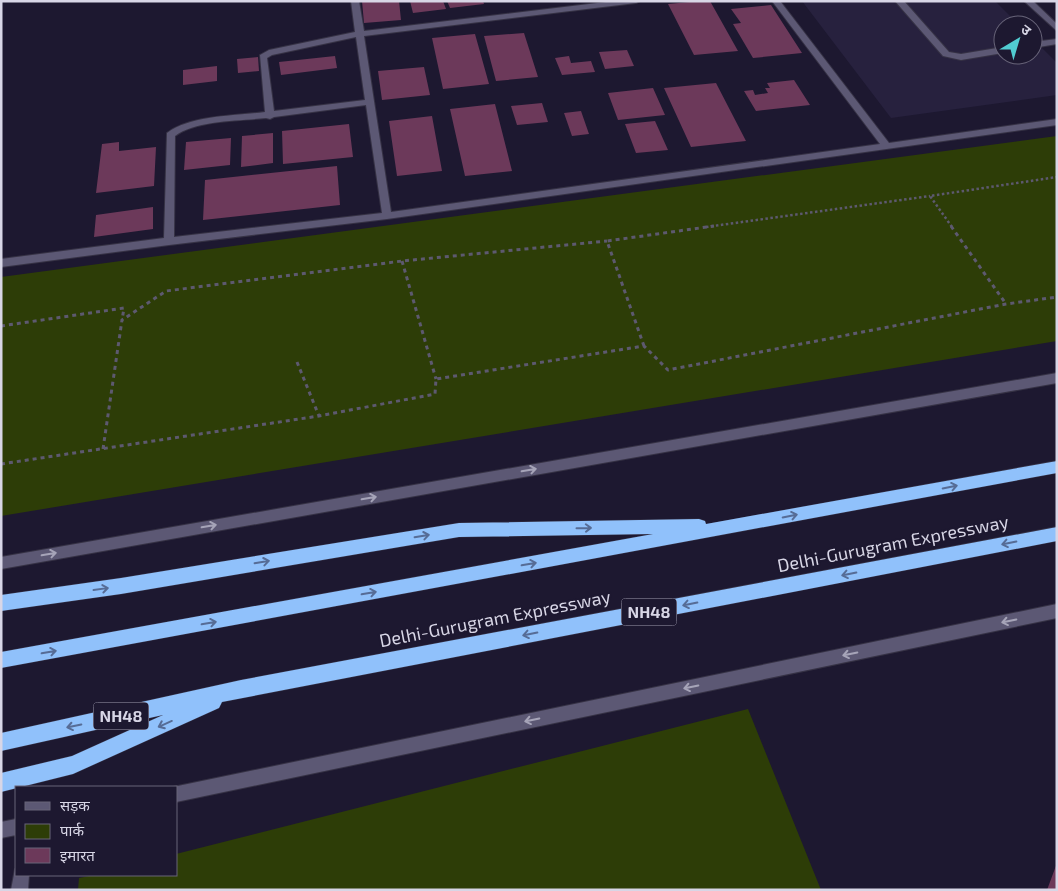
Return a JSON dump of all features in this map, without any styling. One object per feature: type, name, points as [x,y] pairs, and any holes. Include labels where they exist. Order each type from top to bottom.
[{"type":"highway","points":[[1,660],[1057,467]]},
{"type":"highway","points":[[1,603],[121,586],[459,530],[742,525]]},
{"type":"highway","name":"Delhi-Gurugram Expressway","points":[[1,742],[241,689],[1057,534]]},
{"type":"highway","points":[[1,784],[73,765],[241,689]]},
{"type":"street","points":[[355,1],[387,216]]},
{"type":"street","points":[[270,116],[263,57],[277,50],[359,34],[636,1]]},
{"type":"street","points":[[776,1],[887,147]]},
{"type":"street","points":[[899,1],[946,54],[961,57],[993,52]]},
{"type":"street","points":[[1028,1],[1057,29]]},
{"type":"street","points":[[1043,43],[1057,41]]},
{"type":"street","points":[[169,241],[170,136],[178,129],[192,124],[270,116],[369,102]]},
{"type":"street","points":[[1,263],[169,241],[387,216],[1057,122]]},
{"type":"street","points":[[1,563],[1057,378]]},
{"type":"street","points":[[178,794],[1057,611]]},
{"type":"street","points":[[1,830],[15,827]]},
{"type":"street","points":[[19,890],[21,876]]},
{"type":"path","points":[[122,320],[166,291],[402,261],[607,241],[1057,177]]},
{"type":"path","points":[[930,196],[1006,304]]},
{"type":"path","points":[[607,241],[644,346],[668,370],[1006,304],[1057,297]]},
{"type":"path","points":[[1,464],[319,416],[435,394],[436,379],[402,261]]},
{"type":"path","points":[[1,326],[124,308],[103,449]]},
{"type":"path","points":[[436,379],[644,346]]},
{"type":"path","points":[[297,362],[319,416]]},
{"type":"shaded area","points":[[802,1],[995,1],[1009,15],[993,15],[993,65],[1043,65],[1043,49],[1057,63],[1057,95],[891,118]]},
{"type":"green space","points":[[1057,136],[1057,341],[1,516],[1,277]]},
{"type":"green space","points":[[748,709],[821,890],[78,890],[79,878],[89,876],[178,876],[178,853]]},
{"type":"building","points":[[362,1],[399,1],[401,20],[364,23]]},
{"type":"building","points":[[410,1],[443,1],[446,9],[413,13]]},
{"type":"building","points":[[447,1],[483,1],[484,4],[450,8]]},
{"type":"building","points":[[710,1],[738,51],[694,55],[668,4]]},
{"type":"building","points":[[771,5],[802,53],[753,58],[733,24],[741,23],[731,9]]},
{"type":"building","points":[[524,33],[538,77],[496,81],[484,36]]},
{"type":"building","points":[[475,34],[489,84],[443,89],[432,38]]},
{"type":"building","points":[[627,50],[634,66],[605,69],[599,52]]},
{"type":"building","points":[[335,56],[337,68],[281,75],[279,62]]},
{"type":"building","points":[[569,56],[571,63],[591,61],[595,72],[562,75],[555,58]]},
{"type":"building","points":[[258,57],[259,71],[238,73],[237,59]]},
{"type":"building","points":[[217,66],[217,81],[183,85],[183,70]]},
{"type":"building","points":[[424,67],[430,95],[382,100],[378,71]]},
{"type":"building","points":[[794,80],[810,105],[756,111],[744,91],[753,90],[755,95],[768,93],[765,88],[770,88],[767,83]]},
{"type":"building","points":[[716,83],[746,141],[691,147],[664,88]]},
{"type":"building","points":[[653,88],[665,115],[618,120],[608,93]]},
{"type":"building","points":[[542,103],[548,122],[517,125],[511,106]]},
{"type":"building","points":[[495,104],[512,171],[465,176],[450,109]]},
{"type":"building","points":[[581,111],[589,134],[572,136],[564,113]]},
{"type":"building","points":[[432,116],[442,171],[397,176],[389,121]]},
{"type":"building","points":[[655,121],[668,150],[636,153],[625,124]]},
{"type":"building","points":[[349,124],[353,157],[283,164],[282,131]]},
{"type":"building","points":[[273,133],[273,163],[241,167],[242,136]]},
{"type":"building","points":[[231,138],[230,165],[184,170],[186,142]]},
{"type":"building","points":[[119,142],[119,151],[156,147],[154,186],[96,193],[102,144]]},
{"type":"building","points":[[337,166],[340,205],[203,220],[205,180]]},
{"type":"building","points":[[153,207],[153,229],[94,237],[96,215]]},
{"type":"building","points":[[1057,863],[1057,890],[1047,890]]}]
